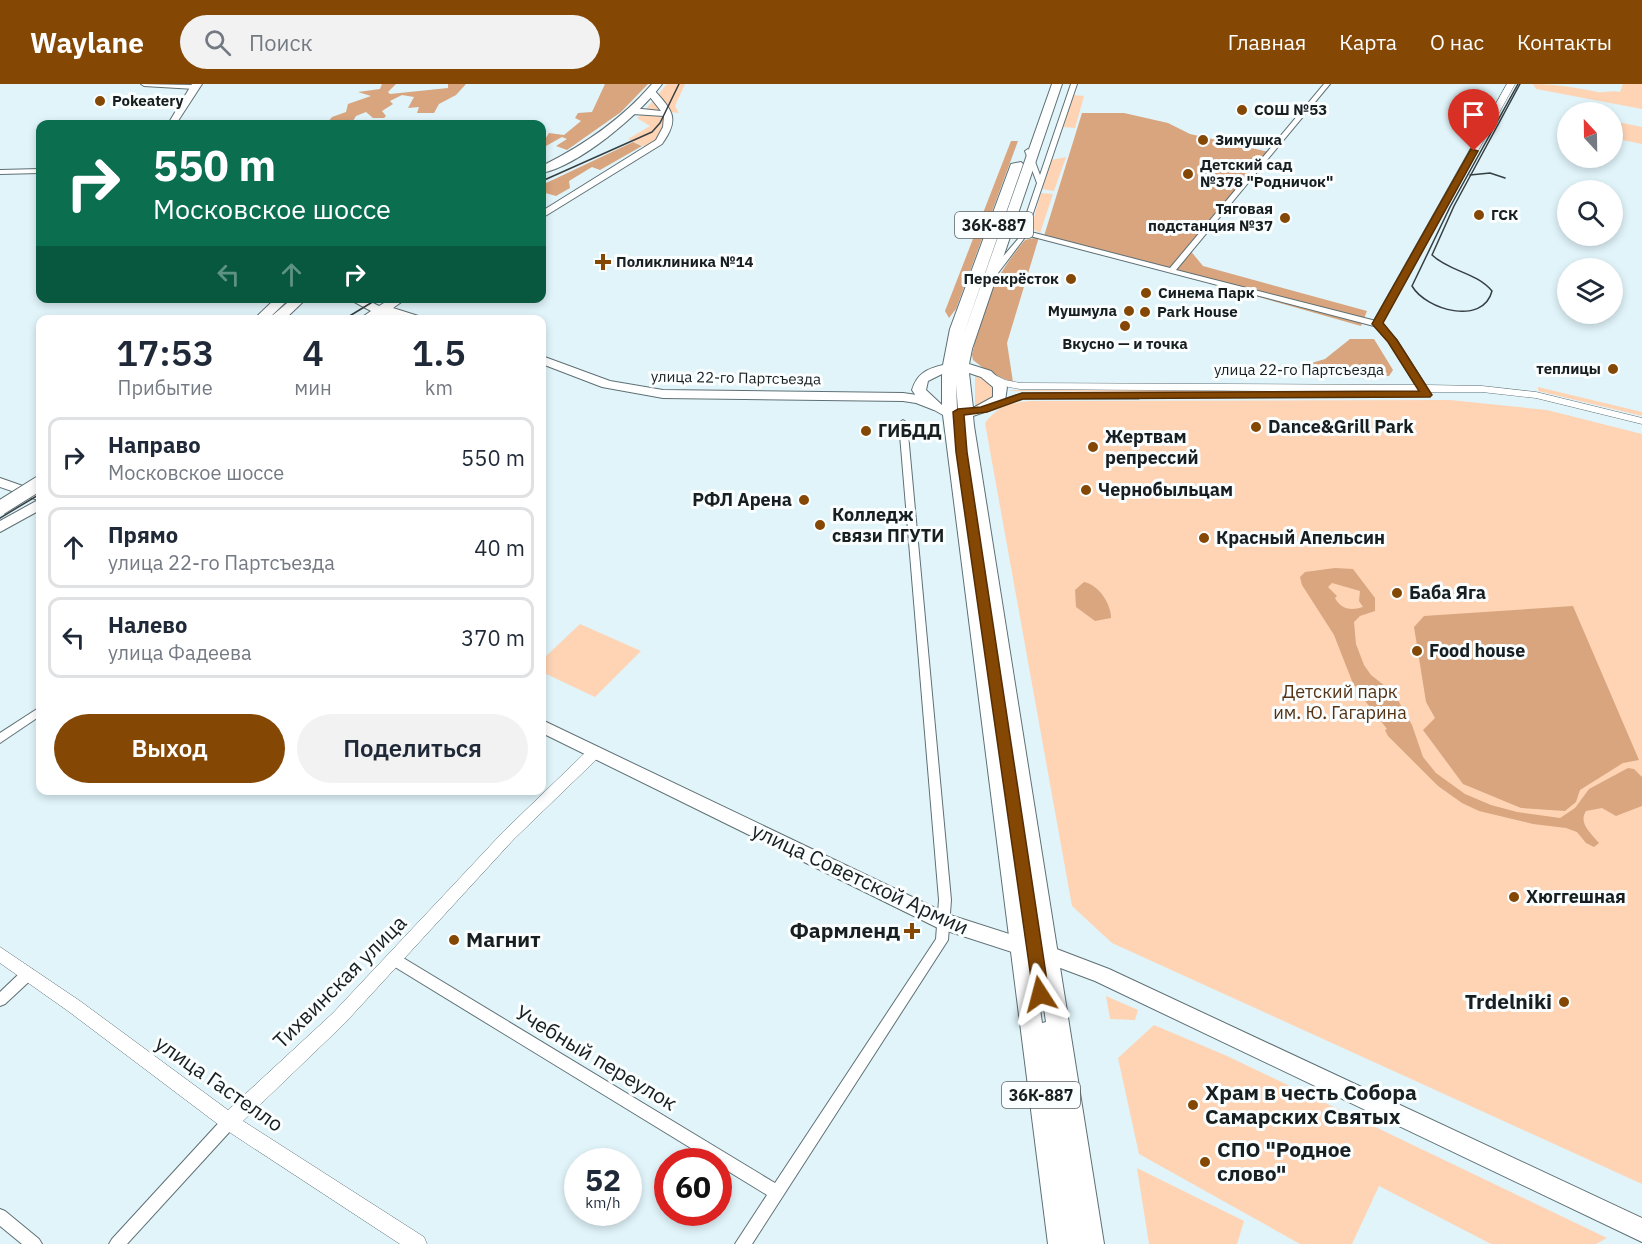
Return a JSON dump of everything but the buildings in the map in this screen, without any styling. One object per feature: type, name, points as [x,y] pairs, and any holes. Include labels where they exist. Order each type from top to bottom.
[{"type":"main road","points":[[184,120],[207,84]]},
{"type":"main road","name":"36К-887","points":[[1046,84],[957,329],[952,411],[962,459],[1076,1244]]},
{"type":"main road","name":"36К-887","points":[[955,368],[965,349],[1052,84]]},
{"type":"main road","name":"36К-887","points":[[955,368],[967,319],[1057,84]]},
{"type":"main road","points":[[175,120],[196,86]]},
{"type":"main road","points":[[546,167],[593,142],[632,111],[654,88],[670,119],[659,142],[629,163],[546,213]]},
{"type":"main road","points":[[632,111],[668,114]]},
{"type":"main road","points":[[265,315],[279,303]]},
{"type":"main road","points":[[282,315],[296,303]]},
{"type":"main road","points":[[364,303],[390,315]]},
{"type":"main road","points":[[372,315],[393,303]]},
{"type":"main road","points":[[381,310],[409,315]]},
{"type":"main road","name":"улица 22-го Партсъезда","points":[[546,351],[617,378],[670,386],[896,387],[910,386],[922,380]]},
{"type":"main road","name":"улица 22-го Партсъезда","points":[[546,362],[586,378],[649,393],[717,397],[903,397],[919,399],[952,411]]},
{"type":"main road","points":[[955,368],[990,376],[997,381],[1002,392],[995,404],[983,410],[952,411],[920,393],[919,384],[935,371],[955,368]]},
{"type":"main road","points":[[0,494],[36,472]]},
{"type":"main road","points":[[0,482],[36,495]]},
{"type":"main road","points":[[0,508],[36,486]]},
{"type":"main road","points":[[0,527],[36,506]]},
{"type":"main road","name":"улица Советской Армии","points":[[546,728],[945,922],[1102,975],[1642,1230]]},
{"type":"main road","name":"36К-887","points":[[1033,950],[1061,1244]]},
{"type":"main road","name":"36К-887","points":[[1033,950],[1091,1244]]},
{"type":"street","points":[[144,84],[196,86]]},
{"type":"street","points":[[978,291],[1023,232],[1074,84]]},
{"type":"street","points":[[1171,271],[1327,84]]},
{"type":"street","points":[[1377,324],[1511,84]]},
{"type":"street","points":[[1029,155],[1039,182]]},
{"type":"street","points":[[0,172],[36,171]]},
{"type":"street","points":[[1023,232],[1377,324],[1392,340],[1424,391]]},
{"type":"street","name":"улица 22-го Партсъезда","points":[[990,376],[1002,382],[1020,386],[1332,391],[1482,389],[1536,396],[1642,421]]},
{"type":"street","name":"улица 22-го Партсъезда","points":[[995,404],[1022,396],[1332,391]]},
{"type":"street","name":"улица 22-го Партсъезда","points":[[1424,391],[1555,407],[1642,429]]},
{"type":"street","points":[[742,1244],[942,940],[945,900],[927,668],[903,423]]},
{"type":"street","points":[[0,739],[36,714]]},
{"type":"street","name":"Тихвинская улица","points":[[117,1244],[229,1122],[339,1018],[509,835],[595,752]]},
{"type":"street","name":"улица Гастелло","points":[[0,954],[229,1122],[417,1244]]},
{"type":"street","name":"Учебный переулок","points":[[395,960],[776,1192]]},
{"type":"street","points":[[0,1000],[28,974]]},
{"type":"street","points":[[0,1216],[34,1244]]},
{"type":"green space","points":[[667,84],[685,84],[675,106],[679,113],[646,109]]},
{"type":"green space","points":[[1533,84],[1558,85],[1600,92],[1620,92],[1623,84],[1642,84],[1642,109],[1623,105],[1623,102],[1605,102],[1536,89]]},
{"type":"green space","points":[[1074,95],[1084,96],[1075,128],[1063,127]]},
{"type":"green space","points":[[643,114],[669,116],[667,128],[650,149],[628,139],[650,126],[637,118]]},
{"type":"green space","points":[[1623,123],[1642,127],[1642,144],[1623,140]]},
{"type":"green space","points":[[1066,157],[1054,191],[1042,189],[1051,160]]},
{"type":"green space","points":[[1041,193],[1053,194],[1040,233],[1031,228]]},
{"type":"green space","points":[[975,376],[988,381],[995,393],[992,399],[975,407]]},
{"type":"green space","points":[[1538,387],[1642,412],[1642,416],[1538,391]]},
{"type":"green space","points":[[1012,390],[1326,390],[1328,393],[1010,391]]},
{"type":"green space","name":"Детский парк им. Ю. Гагарина","points":[[1450,400],[1547,410],[1642,434],[1642,1184],[1112,943],[1072,906],[985,423],[1005,406],[1030,401]]},
{"type":"green space","points":[[580,624],[641,651],[595,697],[546,674],[546,656]]},
{"type":"green space","points":[[1106,996],[1138,1010],[1135,1020],[1110,1019]]},
{"type":"green space","points":[[1154,1025],[1227,1056],[1607,1238],[1596,1244],[1491,1244],[1379,1186],[1352,1244],[1300,1244],[1139,1154],[1118,1058]]},
{"type":"green space","points":[[1137,1168],[1244,1221],[1237,1244],[1149,1244]]},
{"type":"shaded area","points":[[382,84],[396,84],[388,92],[390,94],[448,88],[448,84],[466,84],[456,95],[439,104],[434,113],[417,113],[419,107],[408,108],[414,97],[402,95],[390,101],[393,104],[382,111],[386,116],[384,118],[373,118],[366,112],[356,116],[354,120],[329,120],[346,112],[348,104],[371,96],[358,92],[380,89]]},
{"type":"shaded area","points":[[605,84],[648,84],[621,112],[567,150],[556,146],[567,139],[562,137],[546,146],[546,138],[549,133],[564,135],[581,121],[575,118],[578,113],[592,112]]},
{"type":"shaded area","points":[[1082,113],[1124,113],[1168,123],[1190,134],[1269,152],[1189,249],[1203,266],[1367,311],[1361,326],[1044,236]]},
{"type":"shaded area","points":[[1011,141],[1018,141],[956,309],[949,318],[945,311]]},
{"type":"shaded area","points":[[633,142],[642,146],[600,170],[592,167],[569,181],[570,188],[556,196],[546,193],[546,183]]},
{"type":"shaded area","points":[[1039,237],[1007,343],[1013,382],[991,374],[973,360],[972,355],[985,306],[996,281],[1025,240]]},
{"type":"shaded area","points":[[1350,339],[1374,339],[1393,370],[1389,376],[1311,376],[1298,367],[1325,359]]},
{"type":"shaded area","points":[[1335,568],[1353,569],[1375,598],[1375,611],[1360,616],[1354,622],[1356,644],[1364,665],[1371,675],[1394,693],[1412,725],[1423,757],[1436,773],[1465,794],[1491,805],[1517,812],[1560,818],[1575,808],[1589,789],[1628,768],[1634,769],[1642,777],[1642,806],[1616,816],[1602,808],[1586,811],[1584,824],[1599,843],[1594,847],[1586,843],[1577,832],[1566,828],[1533,824],[1479,811],[1462,803],[1438,786],[1388,736],[1385,730],[1387,729],[1352,681],[1334,635],[1302,585],[1300,577],[1305,572]],"holes":[[[1332,583],[1360,591],[1359,601],[1363,607],[1350,609],[1340,605],[1335,598],[1337,596],[1328,587]]]},
{"type":"shaded area","points":[[1084,582],[1095,587],[1103,596],[1109,607],[1111,618],[1095,621],[1076,607],[1075,590]]},
{"type":"shaded area","points":[[1573,606],[1639,760],[1623,763],[1580,790],[1576,802],[1565,811],[1521,808],[1463,784],[1423,730],[1435,718],[1426,702],[1414,627],[1424,616]]},
{"type":"tram line","points":[[546,179],[652,132],[660,123],[679,84]]},
{"type":"tram line","points":[[1471,175],[1432,255],[1439,261],[1478,280],[1492,291],[1487,302],[1478,308],[1454,311],[1429,302],[1412,286],[1450,207],[1518,84]]},
{"type":"tram line","points":[[1471,175],[1520,84]]},
{"type":"tram line","points":[[1471,175],[1490,173],[1505,178]]},
{"type":"tram line","points":[[351,315],[371,303]]},
{"type":"tram line","points":[[0,518],[36,496]]},
{"type":"place","name":"Pokeatery","points":[[100,101]]},
{"type":"place","name":"СОШ №53","points":[[1242,110]]},
{"type":"place","name":"Зимушка","points":[[1203,140]]},
{"type":"place","name":"Детский сад №378 \"Родничок\"","points":[[1188,174]]},
{"type":"place","name":"ГСК","points":[[1479,215]]},
{"type":"place","name":"Тяговая подстанция №37","points":[[1285,218]]},
{"type":"place","name":"Поликлиника №14","points":[[603,262]]},
{"type":"place","name":"Перекрёсток","points":[[1071,279]]},
{"type":"place","name":"Синема Парк","points":[[1146,293]]},
{"type":"place","name":"Мушмула","points":[[1129,311]]},
{"type":"place","name":"Park House","points":[[1145,312]]},
{"type":"place","name":"Вкусно — и точка","points":[[1125,326]]},
{"type":"place","name":"теплицы","points":[[1613,369]]},
{"type":"place","name":"Dance&Grill Park","points":[[1256,427]]},
{"type":"place","name":"ГИБДД","points":[[866,431]]},
{"type":"place","name":"Жертвам репрессий","points":[[1093,447]]},
{"type":"place","name":"Чернобыльцам","points":[[1086,490]]},
{"type":"place","name":"РФЛ Арена","points":[[804,500]]},
{"type":"place","name":"Колледж связи ПГУТИ","points":[[820,525]]},
{"type":"place","name":"Красный Апельсин","points":[[1204,538]]},
{"type":"place","name":"Баба Яга","points":[[1397,593]]},
{"type":"place","name":"Food house","points":[[1417,651]]},
{"type":"place","name":"Хюггешная","points":[[1514,897]]},
{"type":"place","name":"Фармленд","points":[[912,931]]},
{"type":"place","name":"Магнит","points":[[454,940]]},
{"type":"place","name":"Trdelniki","points":[[1564,1002]]},
{"type":"place","name":"Храм в честь Собора Самарских Святых","points":[[1193,1105]]},
{"type":"place","name":"СПО \"Родное слово\"","points":[[1205,1162]]},
{"type":"route","points":[[1040,994],[958,412],[975,412],[1022,396],[1426,395],[1392,340],[1377,324],[1474,151]]}]
